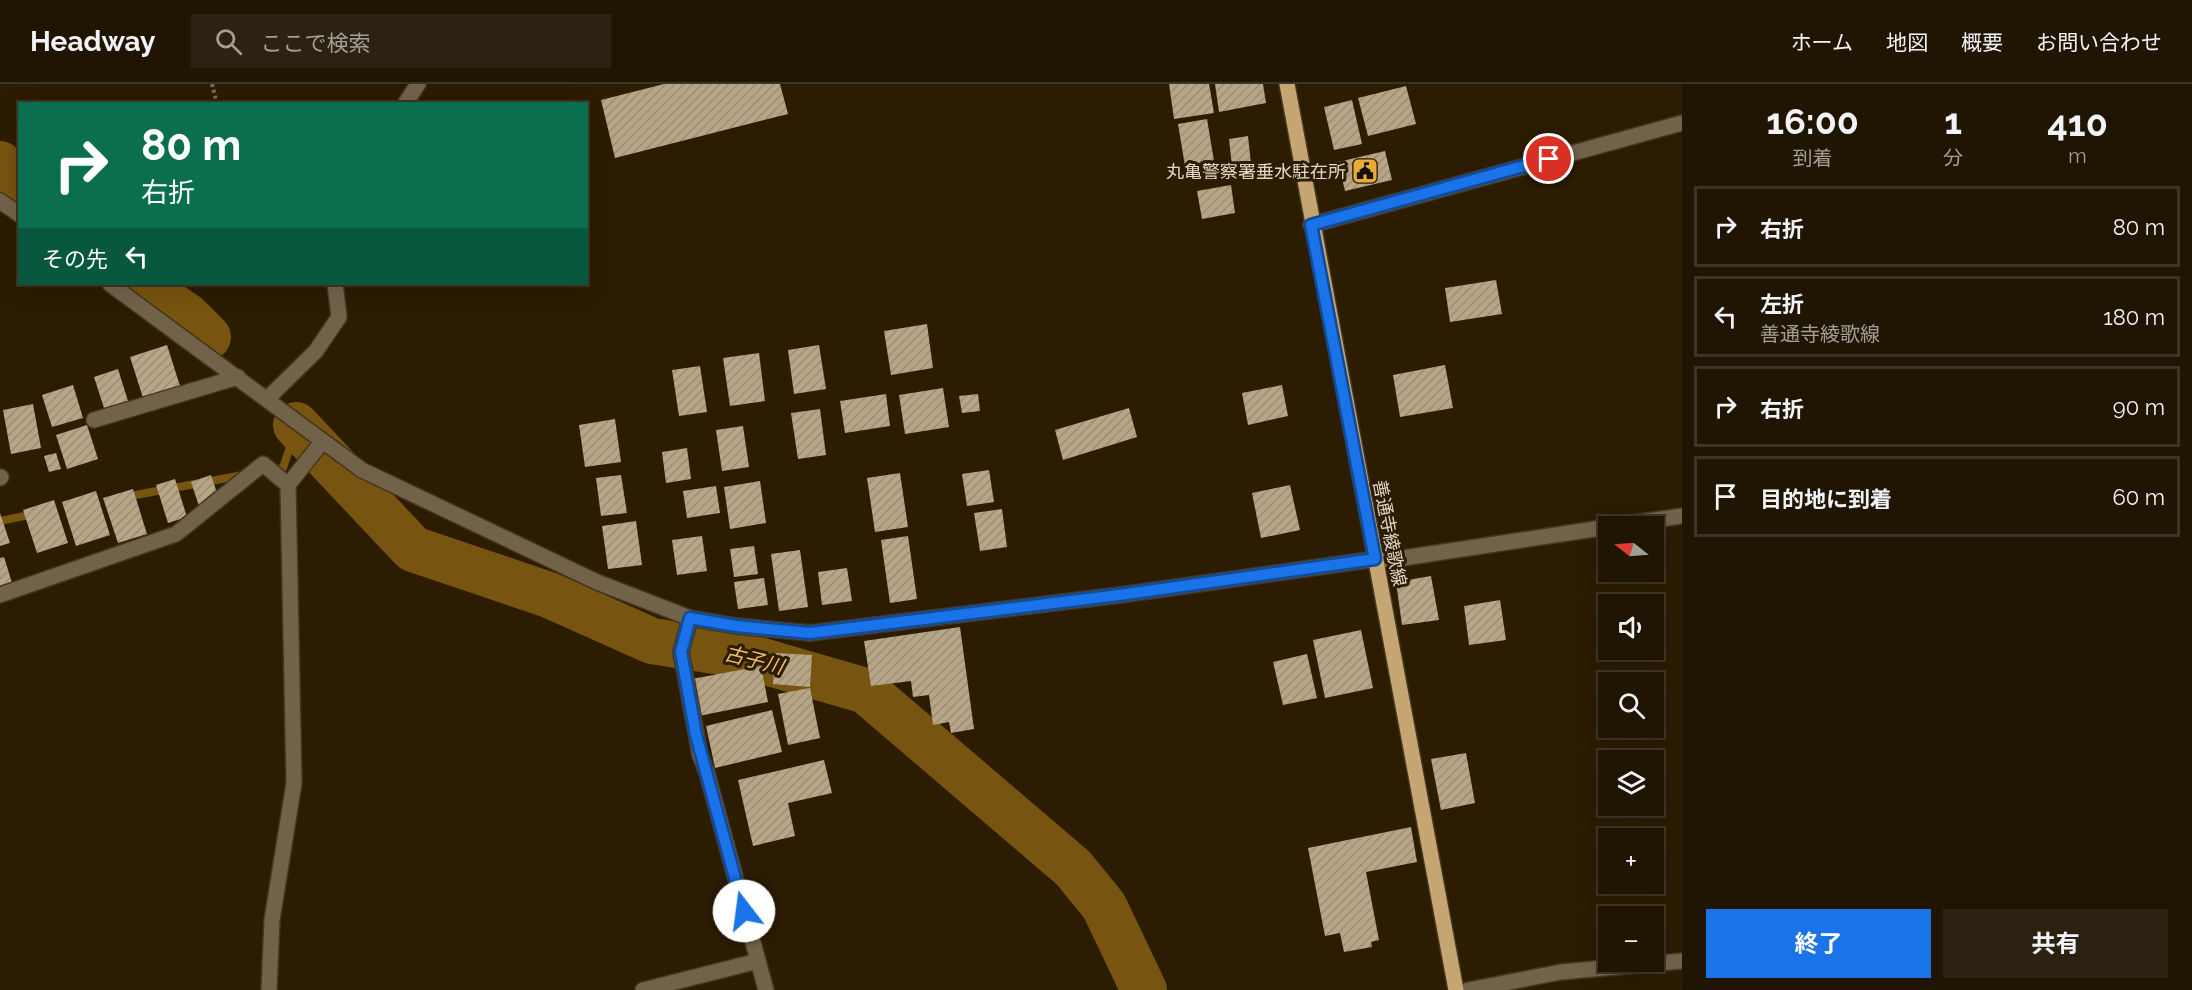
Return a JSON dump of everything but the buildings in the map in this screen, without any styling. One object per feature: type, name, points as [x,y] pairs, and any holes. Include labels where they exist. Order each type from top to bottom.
[{"type":"main road","name":"善通寺綾歌線","points":[[1287,84],[1311,225],[1456,990]]},
{"type":"street","points":[[406,102],[418,84]]},
{"type":"street","points":[[1311,225],[1682,123]]},
{"type":"street","points":[[0,201],[18,214]]},
{"type":"street","points":[[111,285],[268,398],[322,442],[362,470],[597,582],[690,618],[736,626],[810,633],[1108,597],[1375,559],[1390,560],[1598,529]]},
{"type":"street","points":[[268,398],[316,351],[339,317],[335,285]]},
{"type":"street","points":[[94,420],[238,378]]},
{"type":"street","points":[[269,990],[272,920],[294,783],[288,484],[322,442]]},
{"type":"street","points":[[0,595],[176,534],[263,464],[288,484]]},
{"type":"street","points":[[1664,519],[1682,516]]},
{"type":"street","points":[[690,618],[681,652],[700,756],[707,773],[766,990]]},
{"type":"street","points":[[643,990],[758,961]]},
{"type":"street","points":[[1468,990],[1561,972],[1682,961]]},
{"type":"path","points":[[212,84],[216,102]]},
{"type":"waterway","name":"古子川","points":[[0,164],[18,183]]},
{"type":"waterway","name":"古子川","points":[[141,285],[187,316],[208,337]]},
{"type":"waterway","name":"古子川","points":[[296,425],[413,549],[549,595],[652,641],[745,656],[866,691],[1073,868],[1104,906],[1144,990]]},
{"type":"waterway","points":[[270,470],[283,468],[297,426]]},
{"type":"waterway","points":[[125,497],[243,475]]},
{"type":"waterway","points":[[0,521],[34,514]]},
{"type":"place","name":"丸亀警察署垂水駐在所","points":[[1365,171]]},
{"type":"route","points":[[744,911],[696,735],[681,652],[690,618],[736,626],[810,633],[1119,595],[1375,559],[1311,225],[1349,212],[1549,159]]}]
